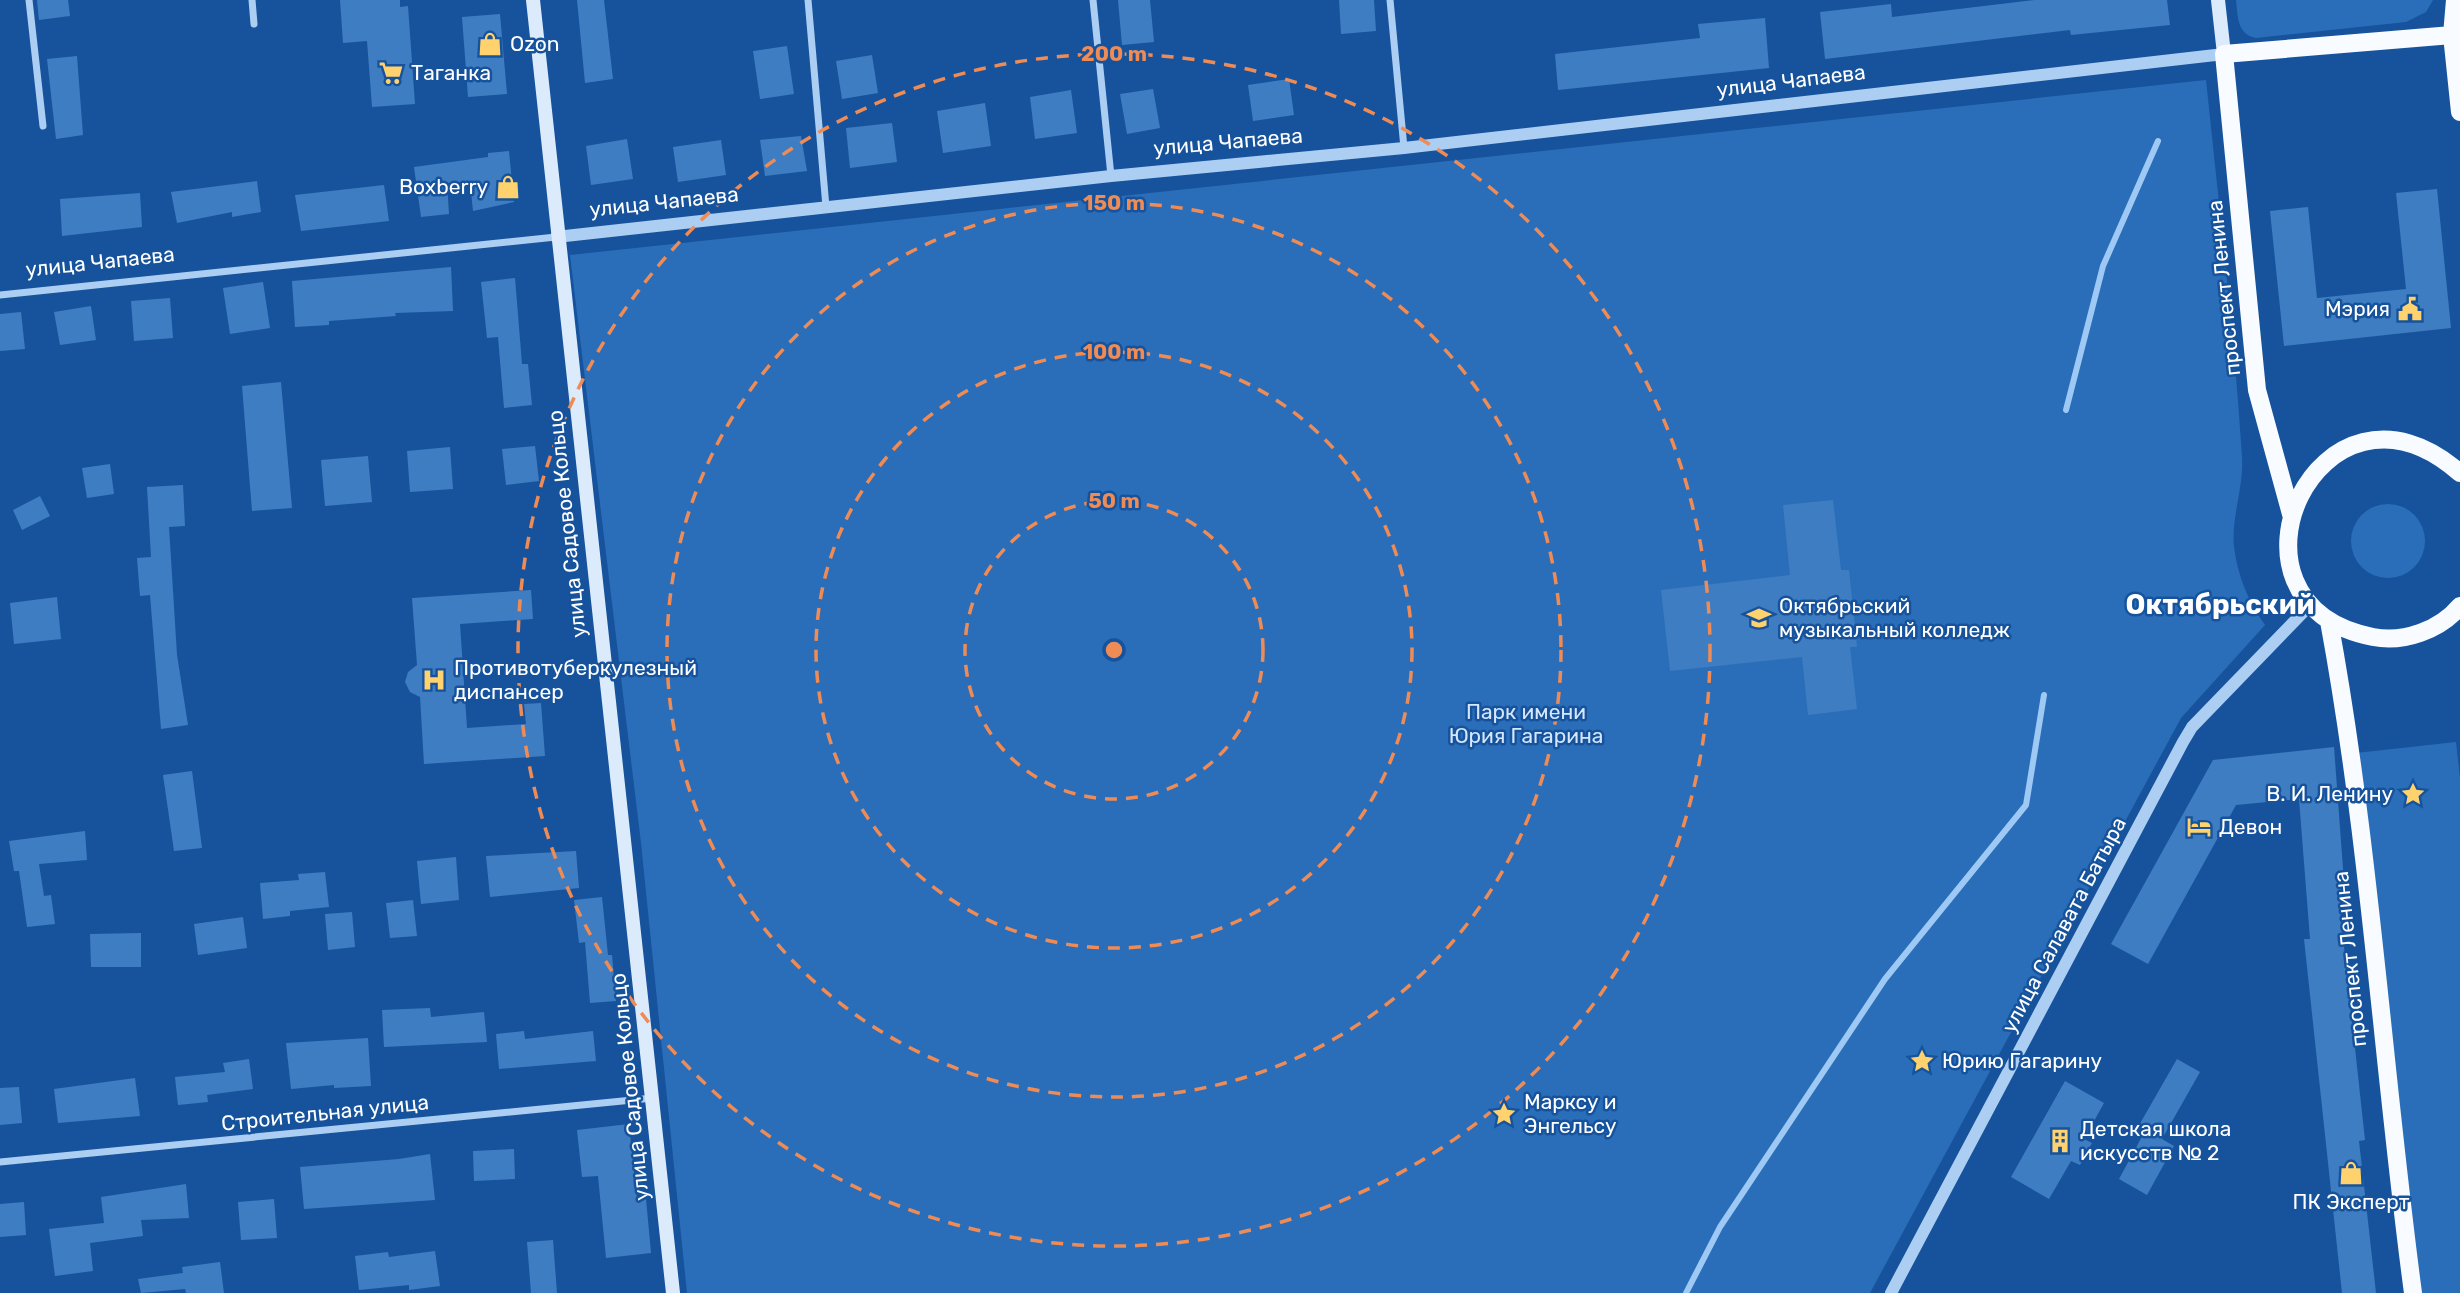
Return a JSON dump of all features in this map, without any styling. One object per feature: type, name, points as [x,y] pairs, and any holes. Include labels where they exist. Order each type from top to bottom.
[{"type":"main road","name":"улица Садовое Кольцо","points":[[533,0],[556,237],[673,1293]]},
{"type":"main road","points":[[2218,0],[2224,54]]},
{"type":"main road","points":[[2455,0],[2460,112]]},
{"type":"main road","name":"улица Чапаева","points":[[2224,54],[2456,34]]},
{"type":"main road","name":"проспект Ленина","points":[[2224,54],[2257,390],[2291,514]]},
{"type":"main road","points":[[2460,473],[2441,457],[2417,445],[2391,440],[2364,443],[2340,452],[2318,468],[2301,489],[2291,514],[2289,556],[2297,582],[2311,604],[2329,621],[2354,634],[2381,639],[2409,637],[2435,626],[2460,606]]},
{"type":"main road","name":"проспект Ленина","points":[[2329,621],[2350,737],[2395,1157],[2413,1293]]},
{"type":"street","points":[[29,0],[43,126]]},
{"type":"street","points":[[252,0],[254,24]]},
{"type":"street","points":[[807,0],[826,207]]},
{"type":"street","points":[[1093,0],[1111,176]]},
{"type":"street","points":[[1390,0],[1405,148]]},
{"type":"street","name":"улица Чапаева","points":[[0,296],[1111,176],[1405,148],[2224,54]]},
{"type":"street","name":"улица Салавата Батыра","points":[[1891,1293],[2192,727],[2311,604]]},
{"type":"street","name":"Строительная улица","points":[[0,1162],[653,1098]]},
{"type":"green space","points":[[2236,0],[2433,0],[2426,12],[2406,22],[2256,38],[2242,29]]},
{"type":"green space","name":"Парк имени Юрия Гагарина","points":[[2206,80],[2231,316],[2242,457],[2234,547],[2245,588],[2265,625],[2181,718],[1870,1293],[687,1293],[641,843],[570,255]]},
{"type":"green space","points":[[2388,504],[2402,507],[2414,515],[2422,527],[2425,541],[2422,555],[2414,567],[2402,575],[2388,578],[2374,575],[2362,567],[2354,555],[2351,541],[2354,527],[2362,515],[2374,507]]},
{"type":"green space","points":[[2456,742],[2460,778],[2460,1293],[2411,1293],[2356,753]]},
{"type":"building","points":[[37,0],[68,0],[70,16],[39,20]]},
{"type":"building","name":"Таганка","points":[[340,0],[400,0],[400,7],[408,6],[415,104],[372,107],[367,41],[343,43]]},
{"type":"building","points":[[577,0],[604,0],[613,79],[585,83]]},
{"type":"building","points":[[1118,0],[1150,0],[1154,42],[1122,45]]},
{"type":"building","points":[[1339,0],[1374,0],[1376,31],[1341,34]]},
{"type":"building","points":[[2035,0],[2167,0],[2170,25],[2071,35],[2070,30],[1825,59],[1820,12],[1891,4],[1892,17]]},
{"type":"building","points":[[500,14],[507,94],[468,97],[462,17]]},
{"type":"building","points":[[1765,18],[1769,68],[1558,90],[1555,54],[1700,38],[1698,24]]},
{"type":"building","points":[[787,46],[794,94],[760,99],[753,51]]},
{"type":"building","points":[[872,55],[878,93],[842,99],[836,61]]},
{"type":"building","points":[[77,56],[83,135],[56,139],[47,59]]},
{"type":"building","points":[[1289,79],[1294,115],[1253,121],[1248,85]]},
{"type":"building","points":[[1153,89],[1160,128],[1127,134],[1120,94]]},
{"type":"building","points":[[1071,90],[1077,133],[1035,139],[1030,97]]},
{"type":"building","points":[[985,103],[991,146],[943,153],[937,111]]},
{"type":"building","points":[[892,123],[897,162],[850,168],[846,128]]},
{"type":"building","points":[[801,136],[807,171],[765,176],[760,140]]},
{"type":"building","points":[[627,139],[633,179],[591,185],[586,146]]},
{"type":"building","points":[[721,140],[726,175],[678,182],[673,147]]},
{"type":"building","points":[[509,151],[514,202],[473,211],[470,182],[447,183],[449,214],[421,217],[414,167],[488,157],[488,153]]},
{"type":"building","points":[[257,181],[261,212],[232,217],[232,212],[177,223],[171,192]]},
{"type":"building","points":[[384,185],[389,221],[301,231],[295,195]]},
{"type":"building","points":[[2437,189],[2451,328],[2284,346],[2270,211],[2308,207],[2317,298],[2406,289],[2396,193]]},
{"type":"building","points":[[140,193],[142,227],[62,236],[60,199]]},
{"type":"building","points":[[451,267],[453,311],[395,313],[396,316],[329,321],[329,325],[295,327],[292,281]]},
{"type":"building","points":[[515,278],[522,364],[528,364],[532,405],[504,408],[498,337],[487,338],[481,282]]},
{"type":"building","points":[[263,282],[270,328],[230,334],[223,288]]},
{"type":"building","points":[[170,298],[173,338],[134,341],[131,301]]},
{"type":"building","points":[[91,306],[96,340],[60,345],[54,312]]},
{"type":"building","points":[[21,312],[25,349],[0,351],[0,314]]},
{"type":"building","points":[[281,382],[292,508],[252,511],[242,386]]},
{"type":"building","points":[[535,446],[539,481],[506,485],[502,449]]},
{"type":"building","points":[[450,447],[453,489],[410,492],[407,451]]},
{"type":"building","points":[[368,456],[372,502],[325,506],[321,460]]},
{"type":"building","points":[[110,464],[114,494],[87,498],[82,468]]},
{"type":"building","points":[[183,485],[185,526],[169,527],[177,655],[188,725],[161,729],[150,595],[140,596],[137,558],[151,557],[147,487]]},
{"type":"building","points":[[40,496],[50,516],[22,530],[13,510]]},
{"type":"building","name":"Октябрьский музыкальный колледж","points":[[1833,500],[1841,570],[1849,570],[1857,647],[1850,647],[1857,709],[1808,715],[1802,657],[1670,671],[1661,590],[1790,575],[1783,505]]},
{"type":"building","name":"Противотуберкулезный диспансер","points":[[531,590],[533,619],[460,624],[467,728],[526,724],[524,704],[541,703],[545,756],[424,764],[420,697],[410,692],[405,682],[408,672],[417,665],[412,598]]},
{"type":"building","points":[[57,597],[61,639],[14,644],[10,603]]},
{"type":"building","points":[[2334,747],[2346,909],[2340,910],[2365,1140],[2359,1141],[2376,1293],[2342,1293],[2304,939],[2310,939],[2299,799],[2236,805],[2148,964],[2111,944],[2213,760]]},
{"type":"building","points":[[192,771],[202,848],[174,851],[163,775]]},
{"type":"building","points":[[85,831],[87,860],[39,864],[44,896],[51,895],[55,924],[27,927],[19,871],[14,871],[9,841]]},
{"type":"building","points":[[576,851],[579,888],[490,897],[486,856]]},
{"type":"building","points":[[456,857],[459,900],[421,904],[417,861]]},
{"type":"building","points":[[325,872],[329,907],[290,911],[290,916],[263,919],[260,883],[299,880],[298,874]]},
{"type":"building","points":[[602,897],[608,955],[612,955],[616,1001],[590,1003],[585,942],[579,943],[574,900]]},
{"type":"building","points":[[413,900],[417,936],[390,938],[386,903]]},
{"type":"building","points":[[352,912],[355,947],[328,950],[325,914]]},
{"type":"building","points":[[243,917],[247,948],[198,955],[194,924]]},
{"type":"building","points":[[141,933],[141,967],[91,967],[90,934]]},
{"type":"building","points":[[430,1008],[431,1017],[484,1012],[487,1042],[384,1047],[382,1010]]},
{"type":"building","points":[[524,1031],[525,1039],[593,1031],[596,1061],[499,1069],[496,1034]]},
{"type":"building","points":[[368,1038],[371,1086],[334,1088],[334,1085],[291,1089],[286,1043]]},
{"type":"building","points":[[249,1059],[253,1089],[207,1095],[208,1102],[178,1105],[175,1077],[225,1072],[223,1063]]},
{"type":"building","points":[[2177,1059],[2200,1072],[2162,1139],[2174,1146],[2147,1195],[2119,1179],[2145,1131],[2138,1127]]},
{"type":"building","points":[[135,1078],[140,1116],[58,1123],[54,1089]]},
{"type":"building","name":"Детская школа искусств № 2","points":[[2065,1081],[2104,1103],[2084,1139],[2092,1143],[2080,1165],[2071,1161],[2049,1199],[2011,1177]]},
{"type":"building","points":[[19,1087],[22,1123],[0,1125],[0,1088]]},
{"type":"building","points":[[629,1124],[637,1200],[646,1199],[651,1253],[606,1258],[598,1176],[582,1177],[577,1130]]},
{"type":"building","points":[[514,1149],[515,1179],[474,1181],[473,1151]]},
{"type":"building","points":[[430,1154],[435,1200],[304,1209],[300,1167]]},
{"type":"building","points":[[186,1184],[189,1218],[141,1220],[143,1236],[90,1243],[93,1271],[55,1276],[49,1229],[104,1223],[101,1197]]},
{"type":"building","points":[[274,1199],[277,1238],[241,1240],[238,1202]]},
{"type":"building","points":[[24,1202],[26,1235],[0,1237],[0,1204]]},
{"type":"building","points":[[553,1240],[557,1293],[531,1293],[527,1242]]},
{"type":"building","points":[[435,1251],[440,1286],[409,1290],[409,1285],[359,1290],[355,1256],[388,1252],[389,1257]]},
{"type":"building","points":[[220,1262],[224,1293],[186,1293],[185,1289],[141,1293],[138,1279],[183,1273],[182,1267]]},
{"type":"waterway","points":[[2066,410],[2103,266],[2158,141]]},
{"type":"waterway","points":[[1686,1293],[1720,1227],[1885,979],[2026,805],[2044,695]]},
{"type":"place","name":"Ozon","points":[[490,44]]},
{"type":"place","name":"Таганка","points":[[391,73]]},
{"type":"place","name":"Boxberry","points":[[508,187]]},
{"type":"place","name":"Мэрия","points":[[2410,309]]},
{"type":"place","name":"Октябрьский музыкальный колледж","points":[[1759,618]]},
{"type":"place","name":"Противотуберкулезный диспансер","points":[[434,680]]},
{"type":"place","name":"В. И. Ленину","points":[[2413,794]]},
{"type":"place","name":"Девон","points":[[2199,827]]},
{"type":"place","name":"Юрию Гагарину","points":[[1922,1061]]},
{"type":"place","name":"Марксу и Энгельсу","points":[[1504,1114]]},
{"type":"place","name":"Детская школа искусств № 2","points":[[2060,1141]]},
{"type":"place","name":"ПК Эксперт","points":[[2351,1173]]},
{"type":"district","name":"Октябрьский","points":[[2220,604]]}]
